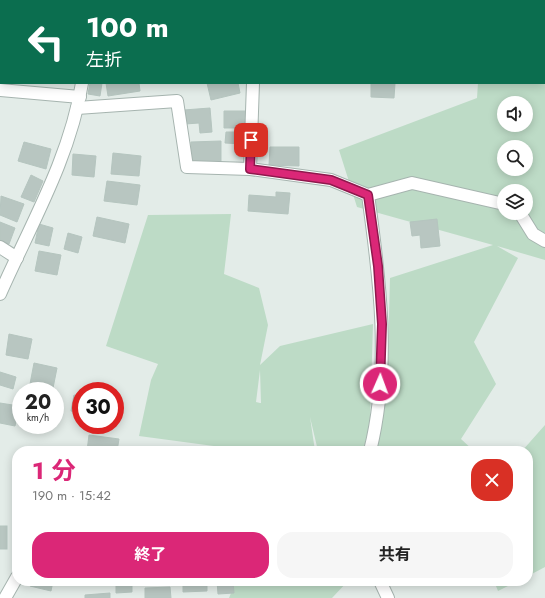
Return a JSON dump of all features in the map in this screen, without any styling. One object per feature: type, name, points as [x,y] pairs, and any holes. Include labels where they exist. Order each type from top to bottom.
[{"type":"street","points":[[0,294],[53,179],[78,103],[82,84]]},
{"type":"street","points":[[250,169],[253,84]]},
{"type":"street","points":[[0,90],[78,103],[177,101],[187,167],[250,169],[331,180],[368,195],[412,183],[497,202]]},
{"type":"street","points":[[368,195],[378,266],[382,324],[380,384],[375,430],[371,446]]},
{"type":"street","points":[[524,220],[533,234],[545,241]]},
{"type":"street","points":[[0,247],[16,258]]},
{"type":"street","points":[[5,598],[12,586]]},
{"type":"street","points":[[382,586],[388,598]]},
{"type":"green space","points":[[478,84],[545,84],[545,260],[497,246],[518,258],[474,342],[496,384],[461,439],[469,446],[376,446],[387,390],[390,278],[493,245],[357,207],[339,150],[477,98]]},
{"type":"green space","points":[[231,214],[224,274],[259,288],[268,325],[260,365],[280,346],[373,324],[370,424],[364,446],[317,446],[310,417],[314,446],[214,446],[139,436],[151,380],[158,364],[106,346],[148,215]],"holes":[[[260,370],[261,403],[256,402]]]},
{"type":"green space","points":[[545,425],[545,567],[533,573],[533,446],[526,446]]},
{"type":"green space","points":[[234,586],[343,586],[332,598],[229,598]]},
{"type":"green space","points":[[496,586],[508,586],[498,591]]},
{"type":"building","points":[[90,84],[102,84],[100,96],[88,94]]},
{"type":"building","points":[[106,84],[139,84],[140,91],[108,96]]},
{"type":"building","points":[[207,84],[238,84],[240,93],[211,100]]},
{"type":"building","points":[[371,84],[395,84],[394,98],[371,97]]},
{"type":"building","points":[[210,108],[212,132],[200,133],[199,123],[185,124],[184,110]]},
{"type":"building","points":[[224,111],[246,111],[245,128],[224,128]]},
{"type":"building","points":[[226,132],[243,132],[243,144],[225,143]]},
{"type":"building","points":[[221,141],[221,162],[191,162],[191,142]]},
{"type":"building","points":[[24,142],[51,149],[46,169],[18,161]]},
{"type":"building","points":[[270,147],[299,147],[299,166],[269,165]]},
{"type":"building","points":[[113,153],[141,156],[139,176],[111,174]]},
{"type":"building","points":[[73,154],[96,156],[94,177],[72,175]]},
{"type":"building","points":[[31,175],[43,181],[34,202],[21,197]]},
{"type":"building","points":[[107,181],[140,185],[137,205],[104,201]]},
{"type":"building","points":[[276,192],[290,193],[288,214],[248,211],[249,195],[276,197]]},
{"type":"building","points":[[1,196],[24,204],[17,222],[0,215]]},
{"type":"building","points":[[97,217],[129,224],[125,243],[93,236]]},
{"type":"building","points":[[437,219],[440,246],[421,248],[420,235],[412,236],[410,222]]},
{"type":"building","points":[[0,222],[15,228],[9,244],[0,241]]},
{"type":"building","points":[[39,224],[53,228],[49,246],[35,243]]},
{"type":"building","points":[[68,233],[82,237],[78,253],[64,249]]},
{"type":"building","points":[[39,251],[61,255],[57,275],[35,271]]},
{"type":"building","points":[[9,334],[32,339],[28,359],[6,355]]},
{"type":"building","points":[[34,363],[57,368],[54,382],[30,382]]},
{"type":"building","points":[[0,372],[16,377],[15,382],[12,382],[12,389],[0,385]]},
{"type":"building","points":[[0,403],[12,405],[12,425],[0,423]]},
{"type":"building","points":[[89,435],[119,439],[118,446],[88,446]]},
{"type":"building","points":[[0,526],[7,526],[7,549],[0,549]]},
{"type":"building","points":[[30,586],[52,586],[51,591]]},
{"type":"building","points":[[116,586],[132,586],[132,592],[116,593]]},
{"type":"building","points":[[183,586],[207,586],[207,591],[183,592]]},
{"type":"building","points":[[217,586],[233,586],[234,593],[218,594]]},
{"type":"building","points":[[170,587],[171,598],[145,598],[145,588]]},
{"type":"building","points":[[110,593],[110,598],[85,598],[85,595]]},
{"type":"route","points":[[251,140],[250,169],[331,180],[368,195],[378,266],[382,324],[380,384]]}]
